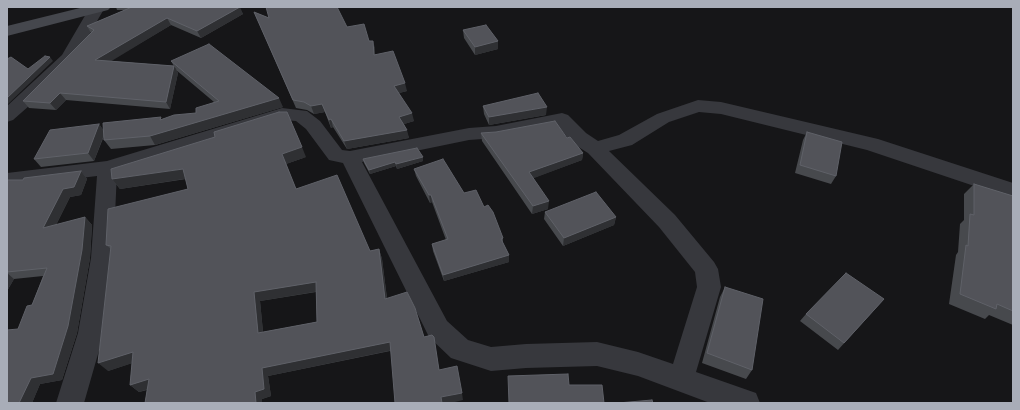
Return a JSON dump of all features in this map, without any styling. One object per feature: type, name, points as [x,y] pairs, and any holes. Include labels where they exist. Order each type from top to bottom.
[{"type":"main road","points":[[7,22],[67,7]]},
{"type":"main road","points":[[7,31],[62,16],[99,8]]},
{"type":"street","points":[[7,116],[32,94],[68,58],[99,8]]},
{"type":"street","points":[[595,148],[625,140],[663,118],[698,106],[721,108],[871,144],[1013,191]]},
{"type":"street","points":[[7,180],[107,168],[282,114],[302,115],[313,125],[336,155],[350,158],[469,134],[496,132],[562,119],[579,138],[595,148],[667,221],[706,269],[709,287],[681,379]]},
{"type":"street","points":[[350,158],[438,329],[460,350],[491,359],[526,356],[597,354],[638,364],[746,403]]},
{"type":"street","points":[[70,403],[91,333],[102,258],[107,168]]},
{"type":"building","points":[[132,7],[240,7],[197,31],[167,18],[95,60],[174,66],[166,102],[60,93],[50,103],[23,101],[94,30],[87,26]]},
{"type":"building","points":[[266,7],[337,7],[347,27],[364,24],[369,41],[373,41],[374,55],[393,51],[405,83],[394,86],[412,113],[399,117],[407,130],[344,141],[331,119],[329,120],[322,104],[311,106],[304,102],[293,100],[254,12],[269,18]]},
{"type":"building","points":[[486,25],[498,41],[475,47],[463,30]]},
{"type":"building","points":[[209,44],[279,98],[150,136],[104,140],[103,123],[161,117],[160,120],[174,115],[196,113],[196,108],[219,101],[171,61]]},
{"type":"building","points":[[45,56],[50,57],[7,98],[7,59],[11,57],[28,69]]},
{"type":"building","points":[[538,93],[547,107],[489,117],[483,106]]},
{"type":"building","points":[[279,112],[287,112],[302,147],[282,154],[296,189],[337,175],[370,251],[379,249],[385,299],[407,292],[415,308],[424,337],[432,335],[434,337],[439,370],[457,366],[462,393],[441,397],[442,403],[395,403],[390,342],[262,368],[264,389],[255,392],[256,403],[145,403],[149,379],[130,385],[133,352],[98,363],[111,246],[106,245],[108,209],[188,189],[183,169],[112,179],[111,169],[215,137],[214,132]],"holes":[[[316,282],[317,322],[258,333],[254,292]]]},
{"type":"building","points":[[555,121],[567,138],[570,137],[583,153],[529,172],[549,201],[533,206],[481,133],[496,132]]},
{"type":"building","points":[[99,124],[88,153],[34,159],[50,130]]},
{"type":"building","points":[[807,132],[842,142],[836,176],[800,165]]},
{"type":"building","points":[[417,148],[423,157],[396,164],[395,162],[369,170],[363,159]]},
{"type":"building","points":[[443,159],[464,193],[476,190],[484,207],[488,205],[493,212],[503,238],[501,239],[509,255],[443,275],[432,244],[448,239],[431,195],[429,195],[414,169]]},
{"type":"building","points":[[81,171],[74,187],[63,189],[43,228],[85,217],[82,250],[68,326],[53,374],[31,378],[19,403],[7,403],[7,330],[18,329],[27,306],[32,305],[47,268],[7,272],[7,180],[23,180],[24,178]]},
{"type":"building","points":[[974,184],[1013,196],[1013,311],[997,304],[996,309],[960,294],[966,245],[968,246],[970,214],[974,215]]},
{"type":"building","points":[[596,192],[616,217],[564,238],[545,212]]},
{"type":"building","points":[[846,273],[884,299],[844,343],[806,314]]},
{"type":"building","points":[[725,287],[763,299],[752,370],[707,353]]},
{"type":"building","points":[[568,374],[569,385],[602,385],[604,403],[509,403],[508,376]]},
{"type":"building","points":[[652,400],[653,403],[618,403]]}]
